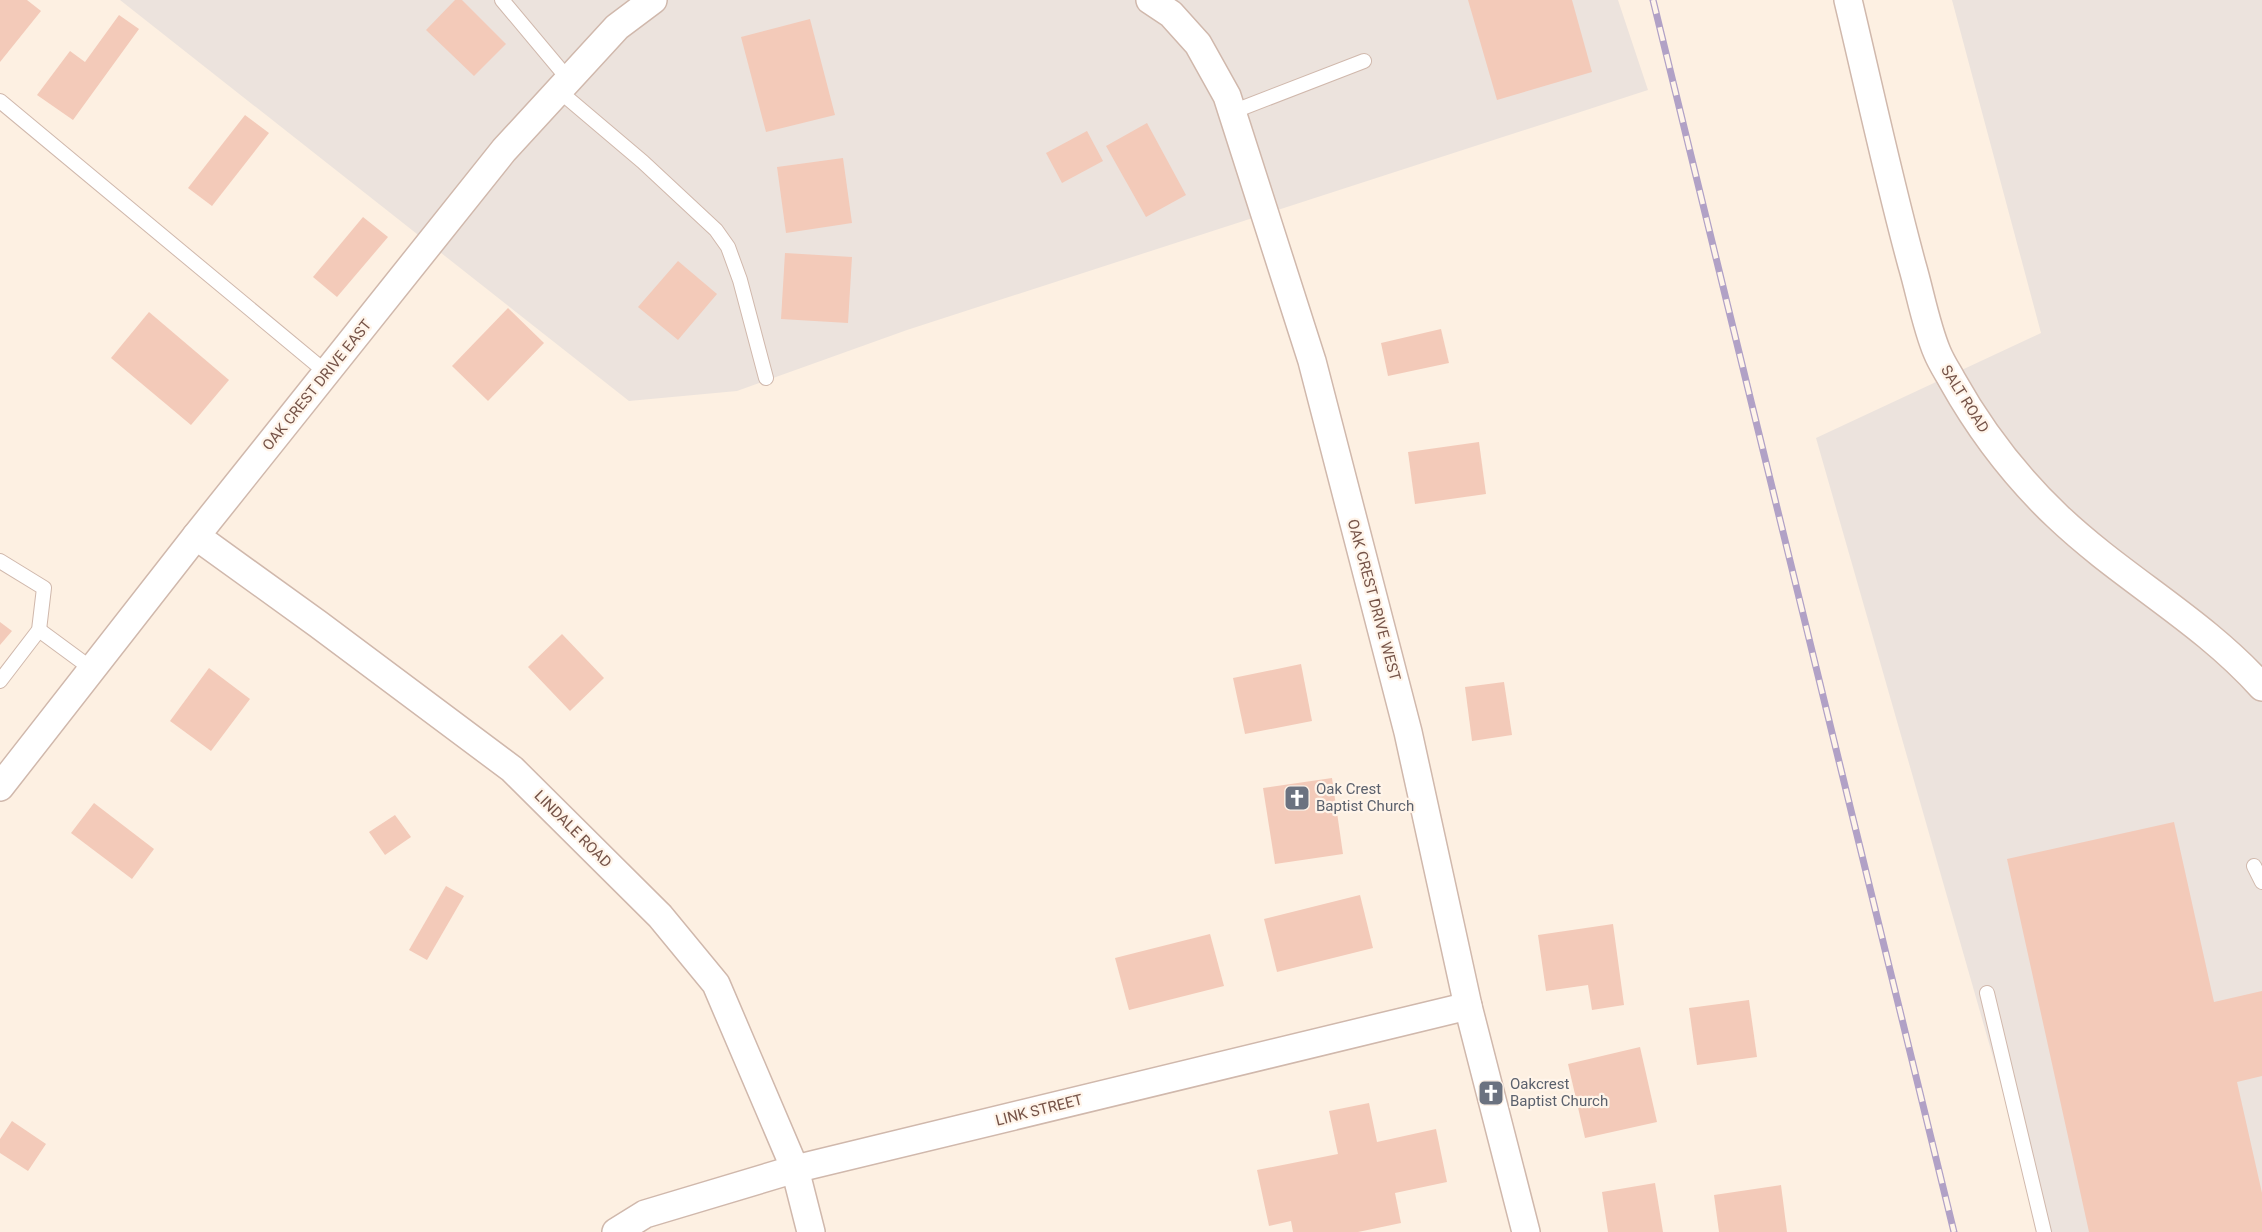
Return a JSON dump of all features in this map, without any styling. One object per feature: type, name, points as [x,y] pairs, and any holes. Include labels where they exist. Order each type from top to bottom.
[{"type":"street","name":"OAK CREST DRIVE EAST","points":[[0,787],[196,536],[504,150],[617,27],[653,0]]},
{"type":"street","name":"OAK CREST DRIVE WEST","points":[[1150,0],[1171,14],[1198,44],[1227,96],[1312,361],[1408,732],[1468,1006],[1526,1232]]},
{"type":"street","name":"SALT ROAD","points":[[1848,0],[1899,217],[1936,352],[1961,396],[2014,470],[2056,515],[2094,549],[2178,610],[2217,643],[2262,687]]},
{"type":"street","name":"LINDALE ROAD","points":[[196,536],[512,769],[660,916],[716,984],[795,1169],[811,1232]]},
{"type":"street","name":"LINK STREET","points":[[616,1232],[645,1214],[795,1169],[1468,1006]]},
{"type":"lane","points":[[502,0],[563,85],[716,230],[728,247],[740,280],[766,378]]},
{"type":"lane","points":[[1233,112],[1364,61]]},
{"type":"lane","points":[[0,101],[327,373]]},
{"type":"lane","points":[[0,561],[44,588],[39,630],[0,681]]},
{"type":"lane","points":[[39,630],[92,669]]},
{"type":"lane","points":[[2254,866],[2262,882]]},
{"type":"lane","points":[[1987,993],[2044,1232]]},
{"type":"shaded area","points":[[120,0],[1618,0],[1648,90],[907,330],[737,391],[629,401]]},
{"type":"shaded area","points":[[1952,0],[2262,0],[2262,1232],[2043,1232],[1816,438],[2041,333]]},
{"type":"building","points":[[0,0],[27,0],[41,11],[0,62]]},
{"type":"building","points":[[455,0],[462,0],[506,44],[474,76],[426,30]]},
{"type":"building","points":[[1468,0],[1572,0],[1592,72],[1497,100]]},
{"type":"building","points":[[119,15],[139,29],[73,120],[37,95],[70,51],[85,62]]},
{"type":"building","points":[[810,19],[835,115],[766,132],[741,37]]},
{"type":"building","points":[[245,115],[269,133],[212,206],[188,188]]},
{"type":"building","points":[[1147,123],[1186,195],[1146,217],[1106,146]]},
{"type":"building","points":[[1087,131],[1103,161],[1062,183],[1046,153]]},
{"type":"building","points":[[843,158],[852,223],[786,233],[777,167]]},
{"type":"building","points":[[363,217],[388,237],[337,297],[313,277]]},
{"type":"building","points":[[785,253],[852,257],[848,323],[781,319]]},
{"type":"building","points":[[678,261],[717,294],[678,340],[638,307]]},
{"type":"building","points":[[508,308],[544,343],[488,401],[452,366]]},
{"type":"building","points":[[149,312],[229,380],[191,425],[111,358]]},
{"type":"building","points":[[1441,329],[1449,363],[1388,376],[1381,343]]},
{"type":"building","points":[[1479,442],[1486,494],[1415,504],[1408,452]]},
{"type":"building","points":[[0,622],[12,631],[0,645]]},
{"type":"building","points":[[562,634],[604,678],[570,711],[528,667]]},
{"type":"building","points":[[1301,664],[1312,721],[1245,734],[1233,678]]},
{"type":"building","points":[[209,668],[250,699],[211,751],[170,721]]},
{"type":"building","points":[[1504,682],[1512,735],[1472,741],[1465,687]]},
{"type":"building","points":[[1332,778],[1343,854],[1275,864],[1263,788]]},
{"type":"building","points":[[94,803],[154,849],[132,879],[71,833]]},
{"type":"building","points":[[395,815],[411,837],[385,855],[369,832]]},
{"type":"building","points":[[2174,822],[2214,1002],[2262,991],[2262,1076],[2237,1082],[2262,1193],[2262,1232],[2089,1232],[2007,859]]},
{"type":"building","points":[[446,886],[464,896],[427,960],[409,950]]},
{"type":"building","points":[[1360,895],[1373,948],[1277,972],[1264,919]]},
{"type":"building","points":[[1613,924],[1624,1005],[1592,1010],[1588,985],[1546,991],[1538,935]]},
{"type":"building","points":[[1210,934],[1224,986],[1129,1010],[1115,958]]},
{"type":"building","points":[[1749,1000],[1757,1057],[1697,1065],[1689,1008]]},
{"type":"building","points":[[1640,1047],[1657,1122],[1585,1138],[1568,1064]]},
{"type":"building","points":[[1369,1103],[1377,1142],[1436,1129],[1447,1182],[1395,1193],[1401,1223],[1358,1232],[1293,1232],[1291,1221],[1269,1226],[1257,1170],[1338,1154],[1329,1111]]},
{"type":"building","points":[[12,1121],[46,1144],[28,1171],[0,1153],[0,1139]]},
{"type":"building","points":[[1655,1183],[1663,1232],[1608,1232],[1602,1192]]},
{"type":"building","points":[[1781,1185],[1787,1232],[1719,1232],[1714,1195]]},
{"type":"railway","points":[[1653,0],[1954,1232]]},
{"type":"place","name":"Oak Crest Baptist Church","points":[[1297,798]]},
{"type":"place","name":"Oakcrest Baptist Church","points":[[1491,1093]]}]
